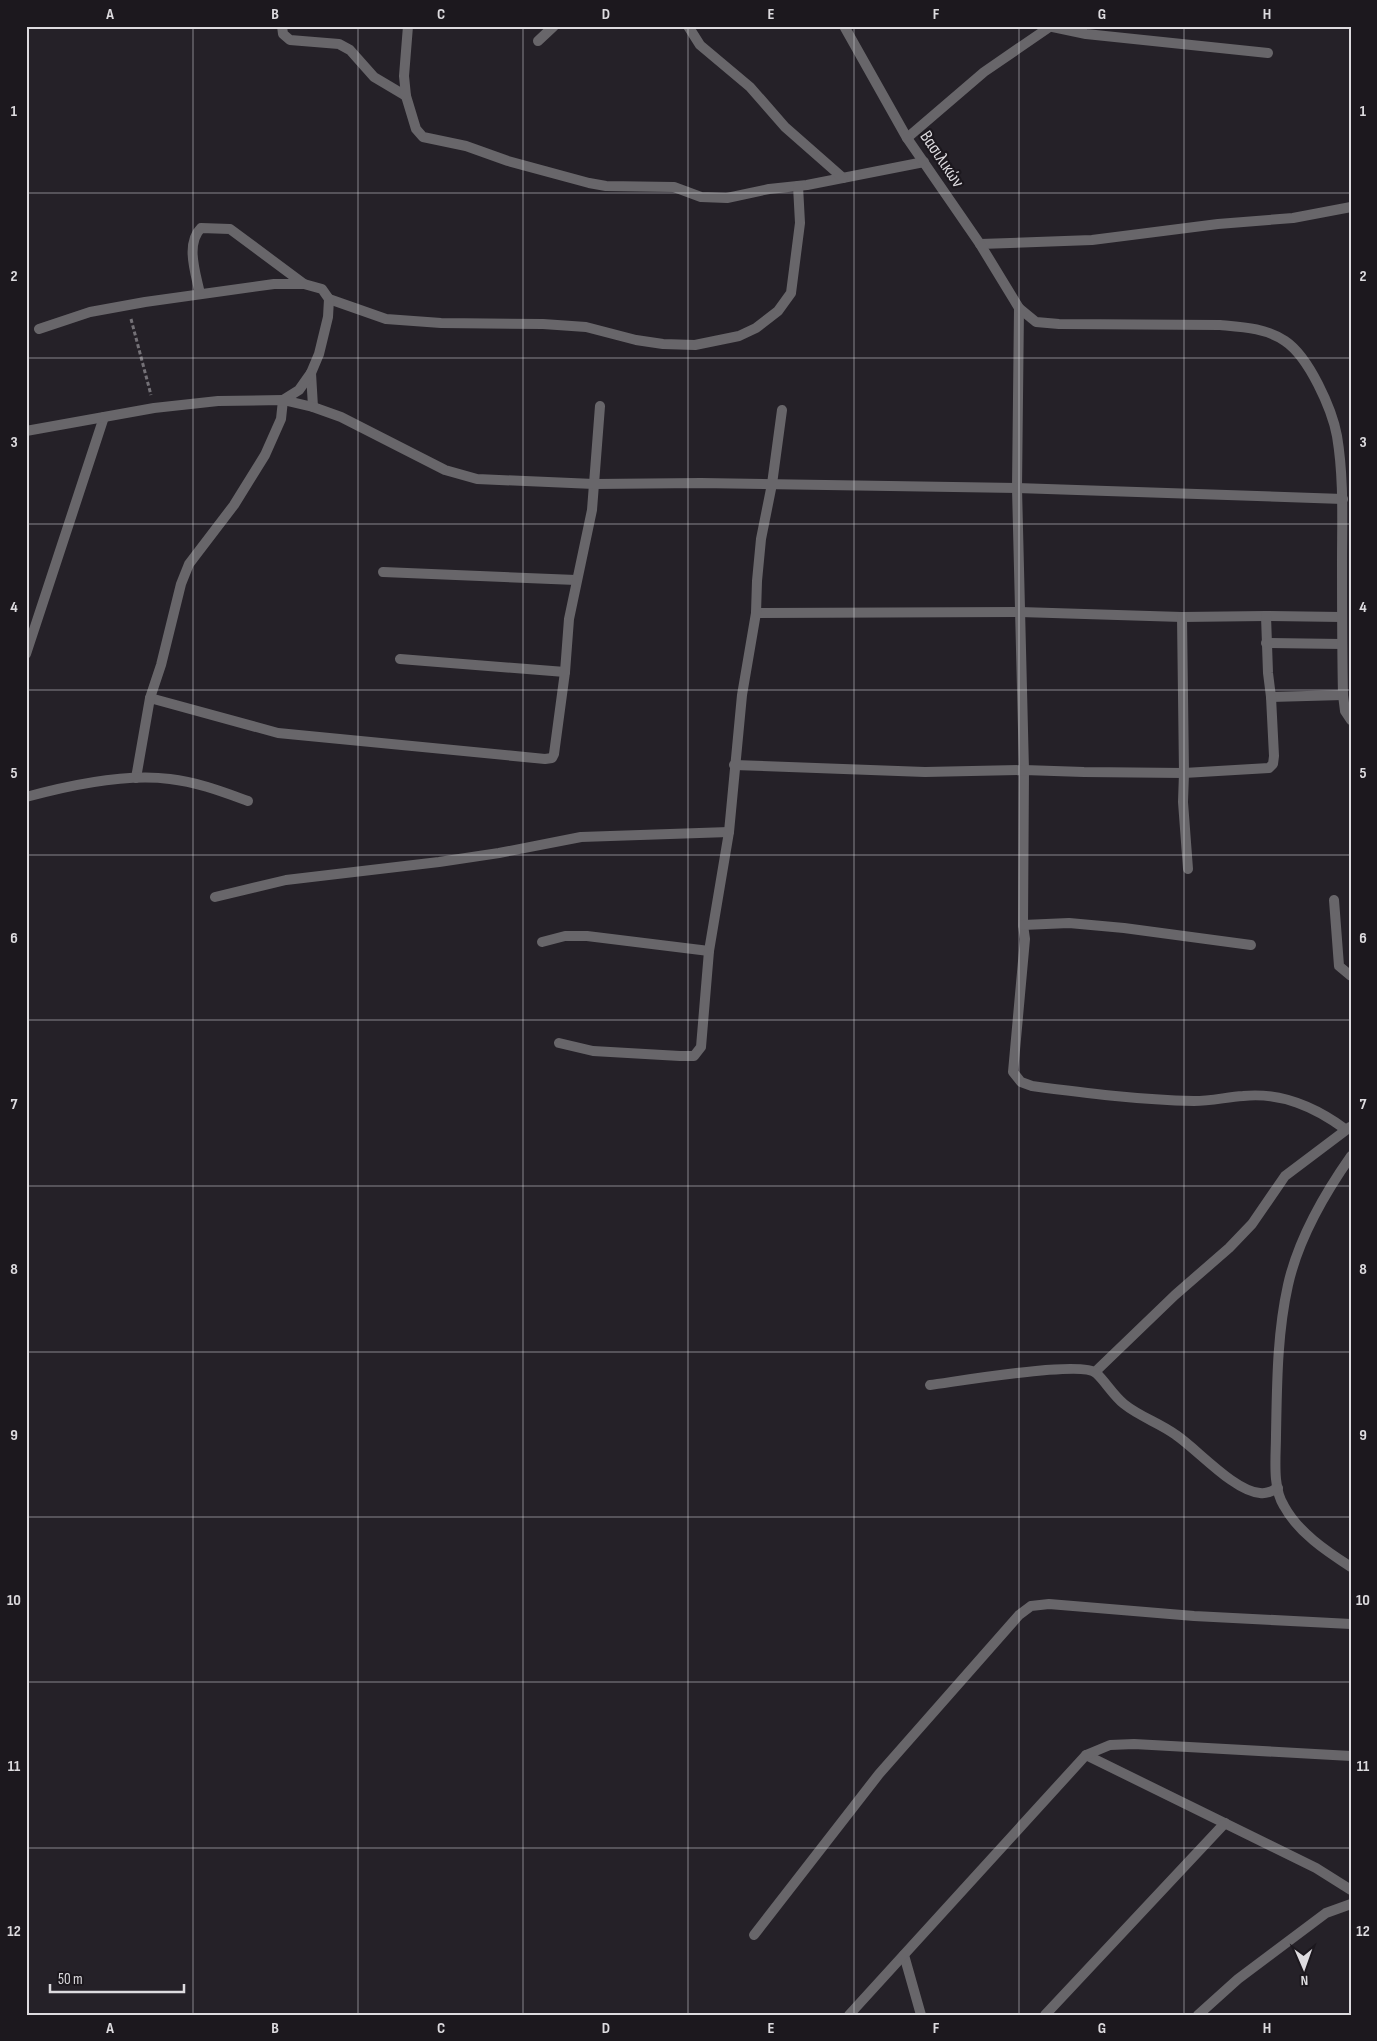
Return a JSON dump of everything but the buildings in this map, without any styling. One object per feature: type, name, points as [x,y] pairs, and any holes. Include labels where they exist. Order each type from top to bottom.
[{"type":"street","points":[[282,26],[283,34],[290,40],[339,44],[350,50],[374,78],[406,96]]},
{"type":"street","points":[[408,26],[404,76],[406,96],[416,129],[423,137],[466,146],[508,161],[589,183],[606,186],[674,187],[709,199],[727,198],[924,162]]},
{"type":"street","points":[[538,41],[554,26]]},
{"type":"street","points":[[688,26],[700,45],[750,88],[785,127],[843,178]]},
{"type":"street","name":"Βασιλικών","points":[[844,26],[907,138],[980,244],[1019,308]]},
{"type":"street","points":[[907,138],[984,72],[1049,27],[1086,34],[1268,53]]},
{"type":"street","points":[[39,329],[90,312],[145,302],[274,284],[304,284],[322,289],[329,299],[386,319],[441,323],[543,324],[586,327],[636,340],[663,344],[695,345],[739,336],[756,328],[778,311],[791,293],[800,223],[798,186]]},
{"type":"street","points":[[980,244],[1092,240],[1218,224],[1293,218],[1351,207]]},
{"type":"street","points":[[200,294],[192,250],[195,234],[201,228],[230,230],[304,284]]},
{"type":"street","points":[[283,400],[299,390],[311,373],[319,354],[328,317],[329,299]]},
{"type":"street","points":[[1019,308],[1017,488],[1024,770],[1023,925],[1025,939],[1014,1072],[1021,1082],[1032,1086],[1110,1095],[1195,1101],[1245,1096],[1288,1099],[1313,1108],[1348,1128],[1284,1176],[1252,1224],[1230,1248],[1175,1295],[1095,1372]]},
{"type":"street","points":[[1019,308],[1036,322],[1047,324],[1220,325],[1270,333],[1287,342],[1303,360],[1328,408],[1337,435],[1343,499],[1343,694],[1345,710],[1351,720]]},
{"type":"street","points":[[311,373],[313,407]]},
{"type":"street","points":[[26,431],[154,408],[218,401],[283,400],[313,407],[341,418],[459,476],[477,480],[594,484],[772,484],[1017,488],[1343,499]]},
{"type":"street","points":[[136,778],[150,698],[161,664],[172,612],[189,564],[234,505],[265,455],[281,419],[283,400]]},
{"type":"street","points":[[150,698],[278,733],[546,759],[552,758],[566,672],[569,618],[592,510],[600,406]]},
{"type":"street","points":[[559,1043],[593,1051],[694,1056],[702,1048],[709,951],[728,832],[742,695],[756,613],[761,539],[772,484],[782,410]]},
{"type":"street","points":[[26,654],[104,416]]},
{"type":"street","points":[[383,572],[576,580]]},
{"type":"street","points":[[756,613],[1020,612],[1182,617],[1342,617]]},
{"type":"street","points":[[734,765],[924,772],[1024,770],[1184,773],[1269,768],[1273,764],[1274,756],[1266,644],[1266,616]]},
{"type":"street","points":[[1182,617],[1183,802],[1188,869]]},
{"type":"street","points":[[1266,644],[1342,644]]},
{"type":"street","points":[[400,659],[566,672]]},
{"type":"street","points":[[1271,697],[1343,694]]},
{"type":"street","points":[[26,797],[52,790],[136,778],[170,779],[222,791],[248,801]]},
{"type":"street","points":[[215,897],[286,880],[447,861],[581,837],[728,832]]},
{"type":"street","points":[[1334,900],[1339,966],[1351,976]]},
{"type":"street","points":[[1023,925],[1069,923],[1124,928],[1251,945]]},
{"type":"street","points":[[542,942],[565,936],[587,936],[709,951]]},
{"type":"street","points":[[1351,1156],[1307,1231],[1288,1284],[1279,1339],[1277,1407],[1278,1488],[1283,1505],[1297,1524],[1310,1537],[1351,1566]]},
{"type":"street","points":[[930,1385],[1011,1374],[1078,1368],[1095,1372],[1109,1390],[1124,1404],[1142,1417],[1175,1434],[1224,1474],[1251,1491],[1270,1493],[1278,1488]]},
{"type":"street","points":[[754,1935],[879,1774],[1019,1615],[1031,1606],[1055,1604],[1194,1616],[1351,1624]]},
{"type":"street","points":[[849,2015],[1086,1755],[1110,1745],[1134,1744],[1351,1756]]},
{"type":"street","points":[[1086,1755],[1316,1868],[1351,1890]]},
{"type":"street","points":[[1045,2015],[1225,1823]]},
{"type":"street","points":[[1198,2015],[1238,1979],[1326,1913],[1351,1904]]},
{"type":"street","points":[[904,1955],[921,2015]]},
{"type":"path","points":[[131,319],[154,408]]}]
